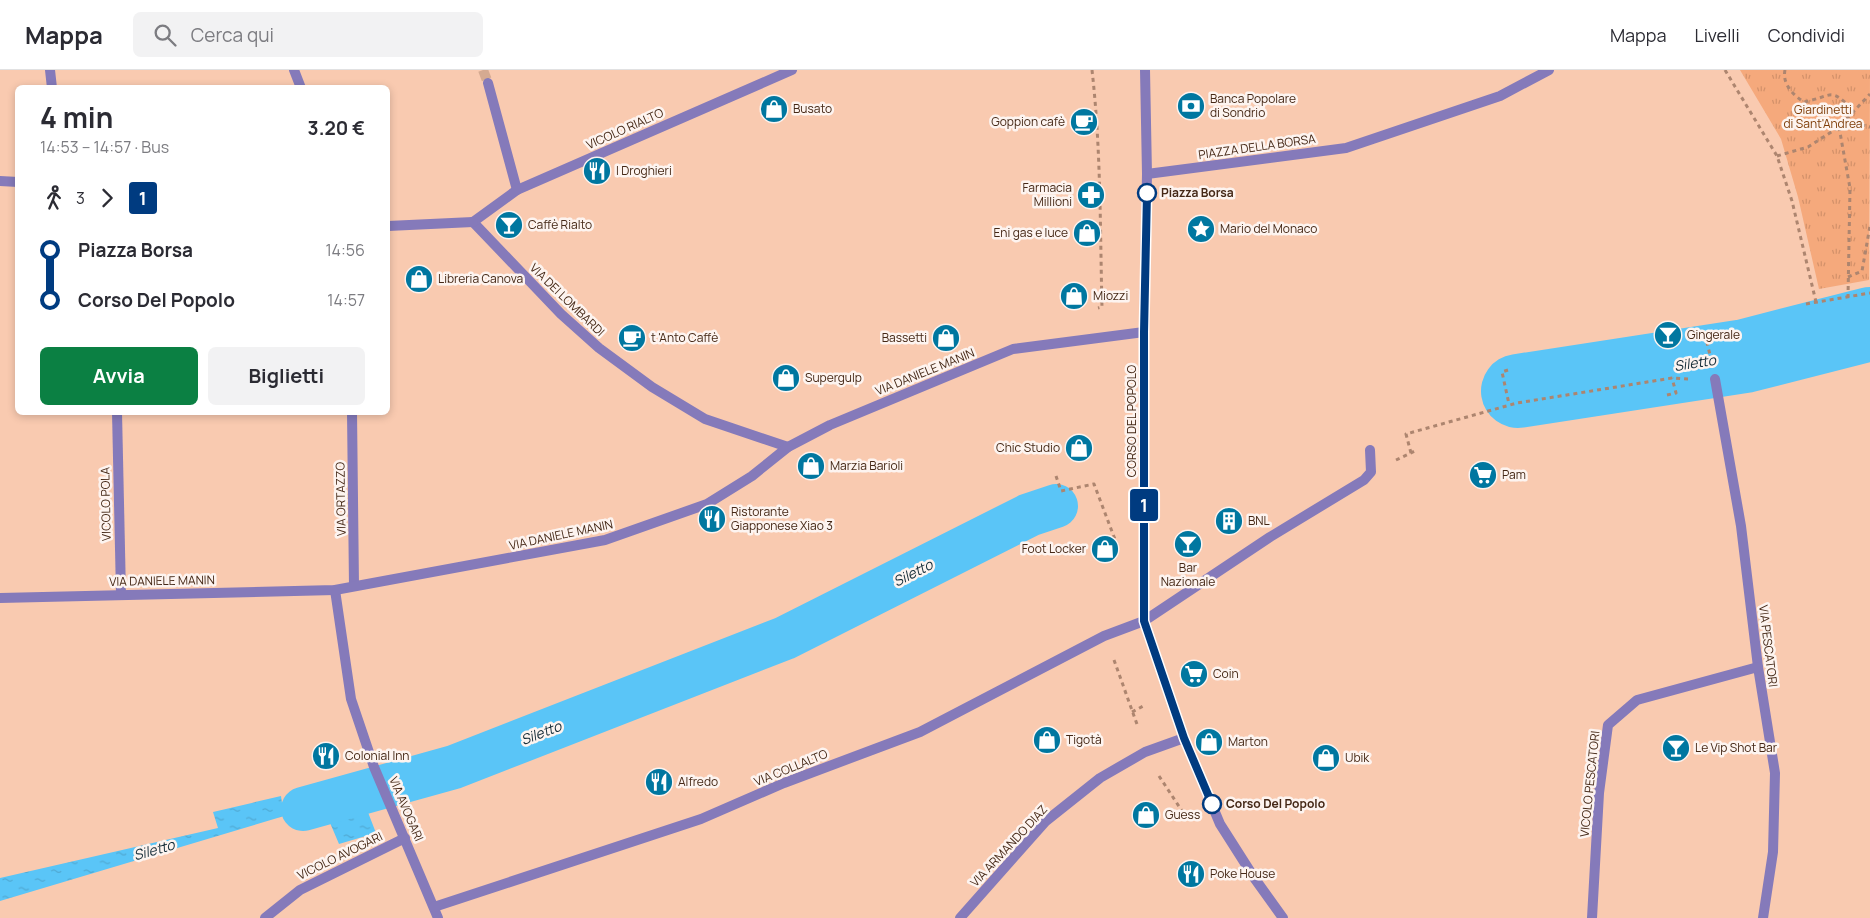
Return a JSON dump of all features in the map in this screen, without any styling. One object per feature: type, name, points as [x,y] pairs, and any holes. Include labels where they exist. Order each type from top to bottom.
[{"type":"street","points":[[50,70],[52,85]]},
{"type":"street","points":[[294,70],[300,85]]},
{"type":"street","name":"VICOLO RIALTO","points":[[473,222],[517,190],[792,70]]},
{"type":"street","name":"CORSO DEL POPOLO","points":[[1145,70],[1147,174],[1144,332],[1144,621],[1184,738],[1220,824],[1255,879],[1283,918]]},
{"type":"street","name":"PIAZZA DELLA BORSA","points":[[1147,174],[1346,148],[1500,96],[1549,70]]},
{"type":"street","points":[[488,83],[517,190]]},
{"type":"street","points":[[0,181],[15,182]]},
{"type":"street","points":[[390,226],[473,222]]},
{"type":"street","name":"VIA DEI LOMBARDI","points":[[473,222],[561,314],[599,348],[652,387],[705,419],[788,447]]},
{"type":"street","name":"VIA DANIELE MANIN","points":[[0,598],[335,590],[606,540],[707,504],[752,476],[788,447],[830,425],[1013,349],[1144,332]]},
{"type":"street","name":"VIA PESCATORI","points":[[1715,379],[1741,526],[1758,667],[1775,773],[1773,852],[1763,918]]},
{"type":"street","name":"VICOLO POLA","points":[[117,415],[121,594]]},
{"type":"street","name":"VIA ORTAZZO","points":[[352,415],[354,586]]},
{"type":"street","name":"VIA COLLALTO","points":[[434,907],[701,819],[784,783],[920,732],[1104,636],[1144,621],[1270,537],[1364,480],[1371,472],[1370,450]]},
{"type":"street","name":"VIA AVOGARI","points":[[335,590],[351,699],[374,767],[406,838],[438,918]]},
{"type":"street","name":"VICOLO PESCATORI","points":[[1592,918],[1599,793],[1608,724],[1637,700],[1758,667]]},
{"type":"street","name":"VIA ARMANDO DIAZ","points":[[960,918],[1046,821],[1100,778],[1145,752],[1184,738]]},
{"type":"street","name":"VICOLO AVOGARI","points":[[265,918],[300,890],[406,838]]},
{"type":"path","points":[[1090,310],[1102,307],[1097,116],[1092,70]]},
{"type":"path","points":[[1725,70],[1777,156],[1792,201],[1816,302]]},
{"type":"path","points":[[1785,70],[1784,75],[1790,91],[1804,102],[1829,93],[1836,95],[1854,111]]},
{"type":"path","points":[[1777,156],[1808,147],[1839,127],[1870,94]]},
{"type":"path","points":[[1846,120],[1870,127]]},
{"type":"path","points":[[1839,127],[1850,188],[1848,297]]},
{"type":"path","points":[[1848,277],[1862,271],[1870,226]]},
{"type":"path","points":[[1806,304],[1868,293]]},
{"type":"path","points":[[1508,370],[1502,372],[1509,404]]},
{"type":"path","points":[[1411,453],[1406,434],[1509,404],[1672,378],[1676,393],[1667,395]]},
{"type":"path","points":[[1056,476],[1061,491],[1094,484],[1117,546]]},
{"type":"path","points":[[1104,636],[1140,733],[1145,752],[1172,798],[1189,821]]},
{"type":"green space","name":"Giardinetti di Sant'Andrea","points":[[1740,70],[1870,70],[1869,280],[1819,289],[1798,197],[1781,139]]},
{"type":"water","points":[[359,789],[376,833],[339,844],[325,811],[313,816],[311,808],[0,901],[0,878],[218,828],[213,812],[281,796],[282,803]]},
{"type":"waterway","name":"Siletto","points":[[1518,391],[1745,356],[1870,324]]},
{"type":"waterway","name":"Siletto","points":[[303,809],[454,767],[785,638],[1029,515],[1056,506]]},
{"type":"tunnel","points":[[483,70],[488,83]]},
{"type":"bus line","name":"1","points":[[1147,193],[1144,332],[1144,621],[1184,738],[1212,804]]},
{"type":"place","name":"Banca Popolare di Sondrio","points":[[1191,106]]},
{"type":"place","name":"Busato","points":[[774,109]]},
{"type":"place","name":"Goppion cafè","points":[[1084,122]]},
{"type":"place","name":"I Droghieri","points":[[597,171]]},
{"type":"place","name":"Piazza Borsa","points":[[1147,193]]},
{"type":"place","name":"Farmacia Millioni","points":[[1091,195]]},
{"type":"place","name":"Caffè Rialto","points":[[509,225]]},
{"type":"place","name":"Mario del Monaco","points":[[1201,229]]},
{"type":"place","name":"Eni gas e luce","points":[[1087,233]]},
{"type":"place","name":"Libreria Canova","points":[[419,279]]},
{"type":"place","name":"Miozzi","points":[[1074,296]]},
{"type":"place","name":"Gingerale","points":[[1668,335]]},
{"type":"place","name":"t 'Anto Caffè","points":[[632,338]]},
{"type":"place","name":"Bassetti","points":[[946,338]]},
{"type":"place","name":"Supergulp","points":[[786,378]]},
{"type":"place","name":"Chic Studio","points":[[1079,448]]},
{"type":"place","name":"Marzia Barioli","points":[[811,466]]},
{"type":"place","name":"Pam","points":[[1483,475]]},
{"type":"place","name":"Ristorante Giapponese Xiao 3","points":[[712,519]]},
{"type":"place","name":"BNL","points":[[1229,521]]},
{"type":"place","name":"Bar Nazionale","points":[[1188,544]]},
{"type":"place","name":"Foot Locker","points":[[1105,549]]},
{"type":"place","name":"Coin","points":[[1194,674]]},
{"type":"place","name":"Tigotà","points":[[1047,740]]},
{"type":"place","name":"Marton","points":[[1209,742]]},
{"type":"place","name":"Le Vip Shot Bar","points":[[1676,748]]},
{"type":"place","name":"Colonial Inn","points":[[326,756]]},
{"type":"place","name":"Ubik","points":[[1326,758]]},
{"type":"place","name":"Alfredo","points":[[659,782]]},
{"type":"place","name":"Corso Del Popolo","points":[[1212,804]]},
{"type":"place","name":"Guess","points":[[1146,815]]},
{"type":"place","name":"Poke House","points":[[1191,874]]}]
